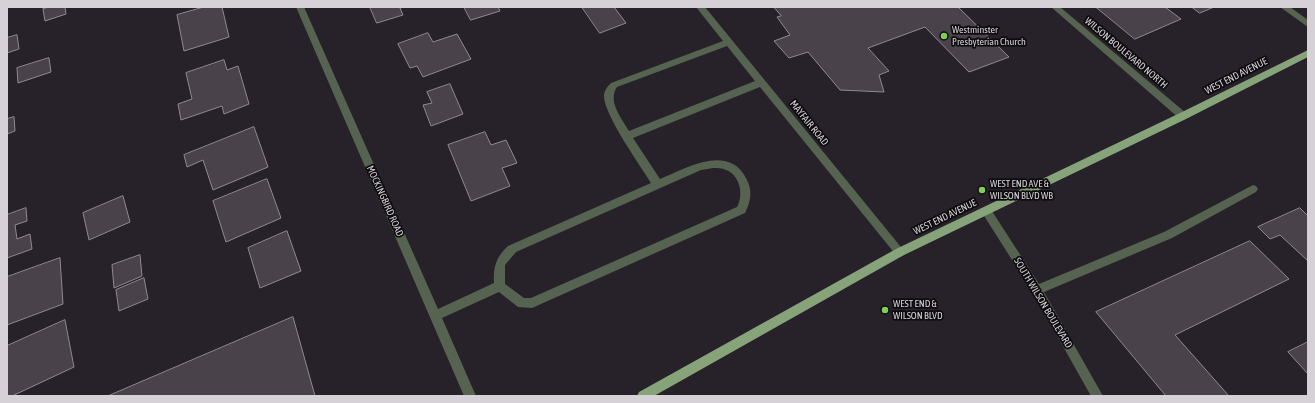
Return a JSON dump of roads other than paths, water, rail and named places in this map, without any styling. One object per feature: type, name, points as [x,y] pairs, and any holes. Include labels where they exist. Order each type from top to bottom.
[{"type":"main road","name":"WEST END AVENUE","points":[[646,395],[900,252],[1183,116],[1308,53]]},
{"type":"street","name":"MOCKINGBIRD ROAD","points":[[300,7],[470,396]]},
{"type":"street","name":"MAYFAIR ROAD","points":[[700,7],[900,252]]},
{"type":"street","name":"WILSON BOULEVARD NORTH","points":[[1055,7],[1183,116]]},
{"type":"street","points":[[1284,7],[1308,24]]},
{"type":"street","points":[[658,185],[627,136],[608,101],[607,94],[610,88],[614,85],[729,42]]},
{"type":"street","points":[[627,136],[762,82]]},
{"type":"street","points":[[713,164],[726,165],[734,170],[746,187],[746,203],[741,210],[532,303],[522,303],[500,286],[499,266],[502,257],[512,249],[700,166],[713,164]]},
{"type":"street","points":[[1037,290],[1168,235],[1253,189]]},
{"type":"street","name":"SOUTH WILSON BOULEVARD","points":[[986,211],[1037,290],[1097,396]]},
{"type":"street","points":[[435,316],[500,286]]},
{"type":"place","name":"Westminster Presbyterian Church","points":[[944,36]]},
{"type":"place","name":"WEST END AVE & WILSON BLVD WB","points":[[982,190]]},
{"type":"place","name":"WEST END & WILSON BLVD","points":[[885,310]]}]
